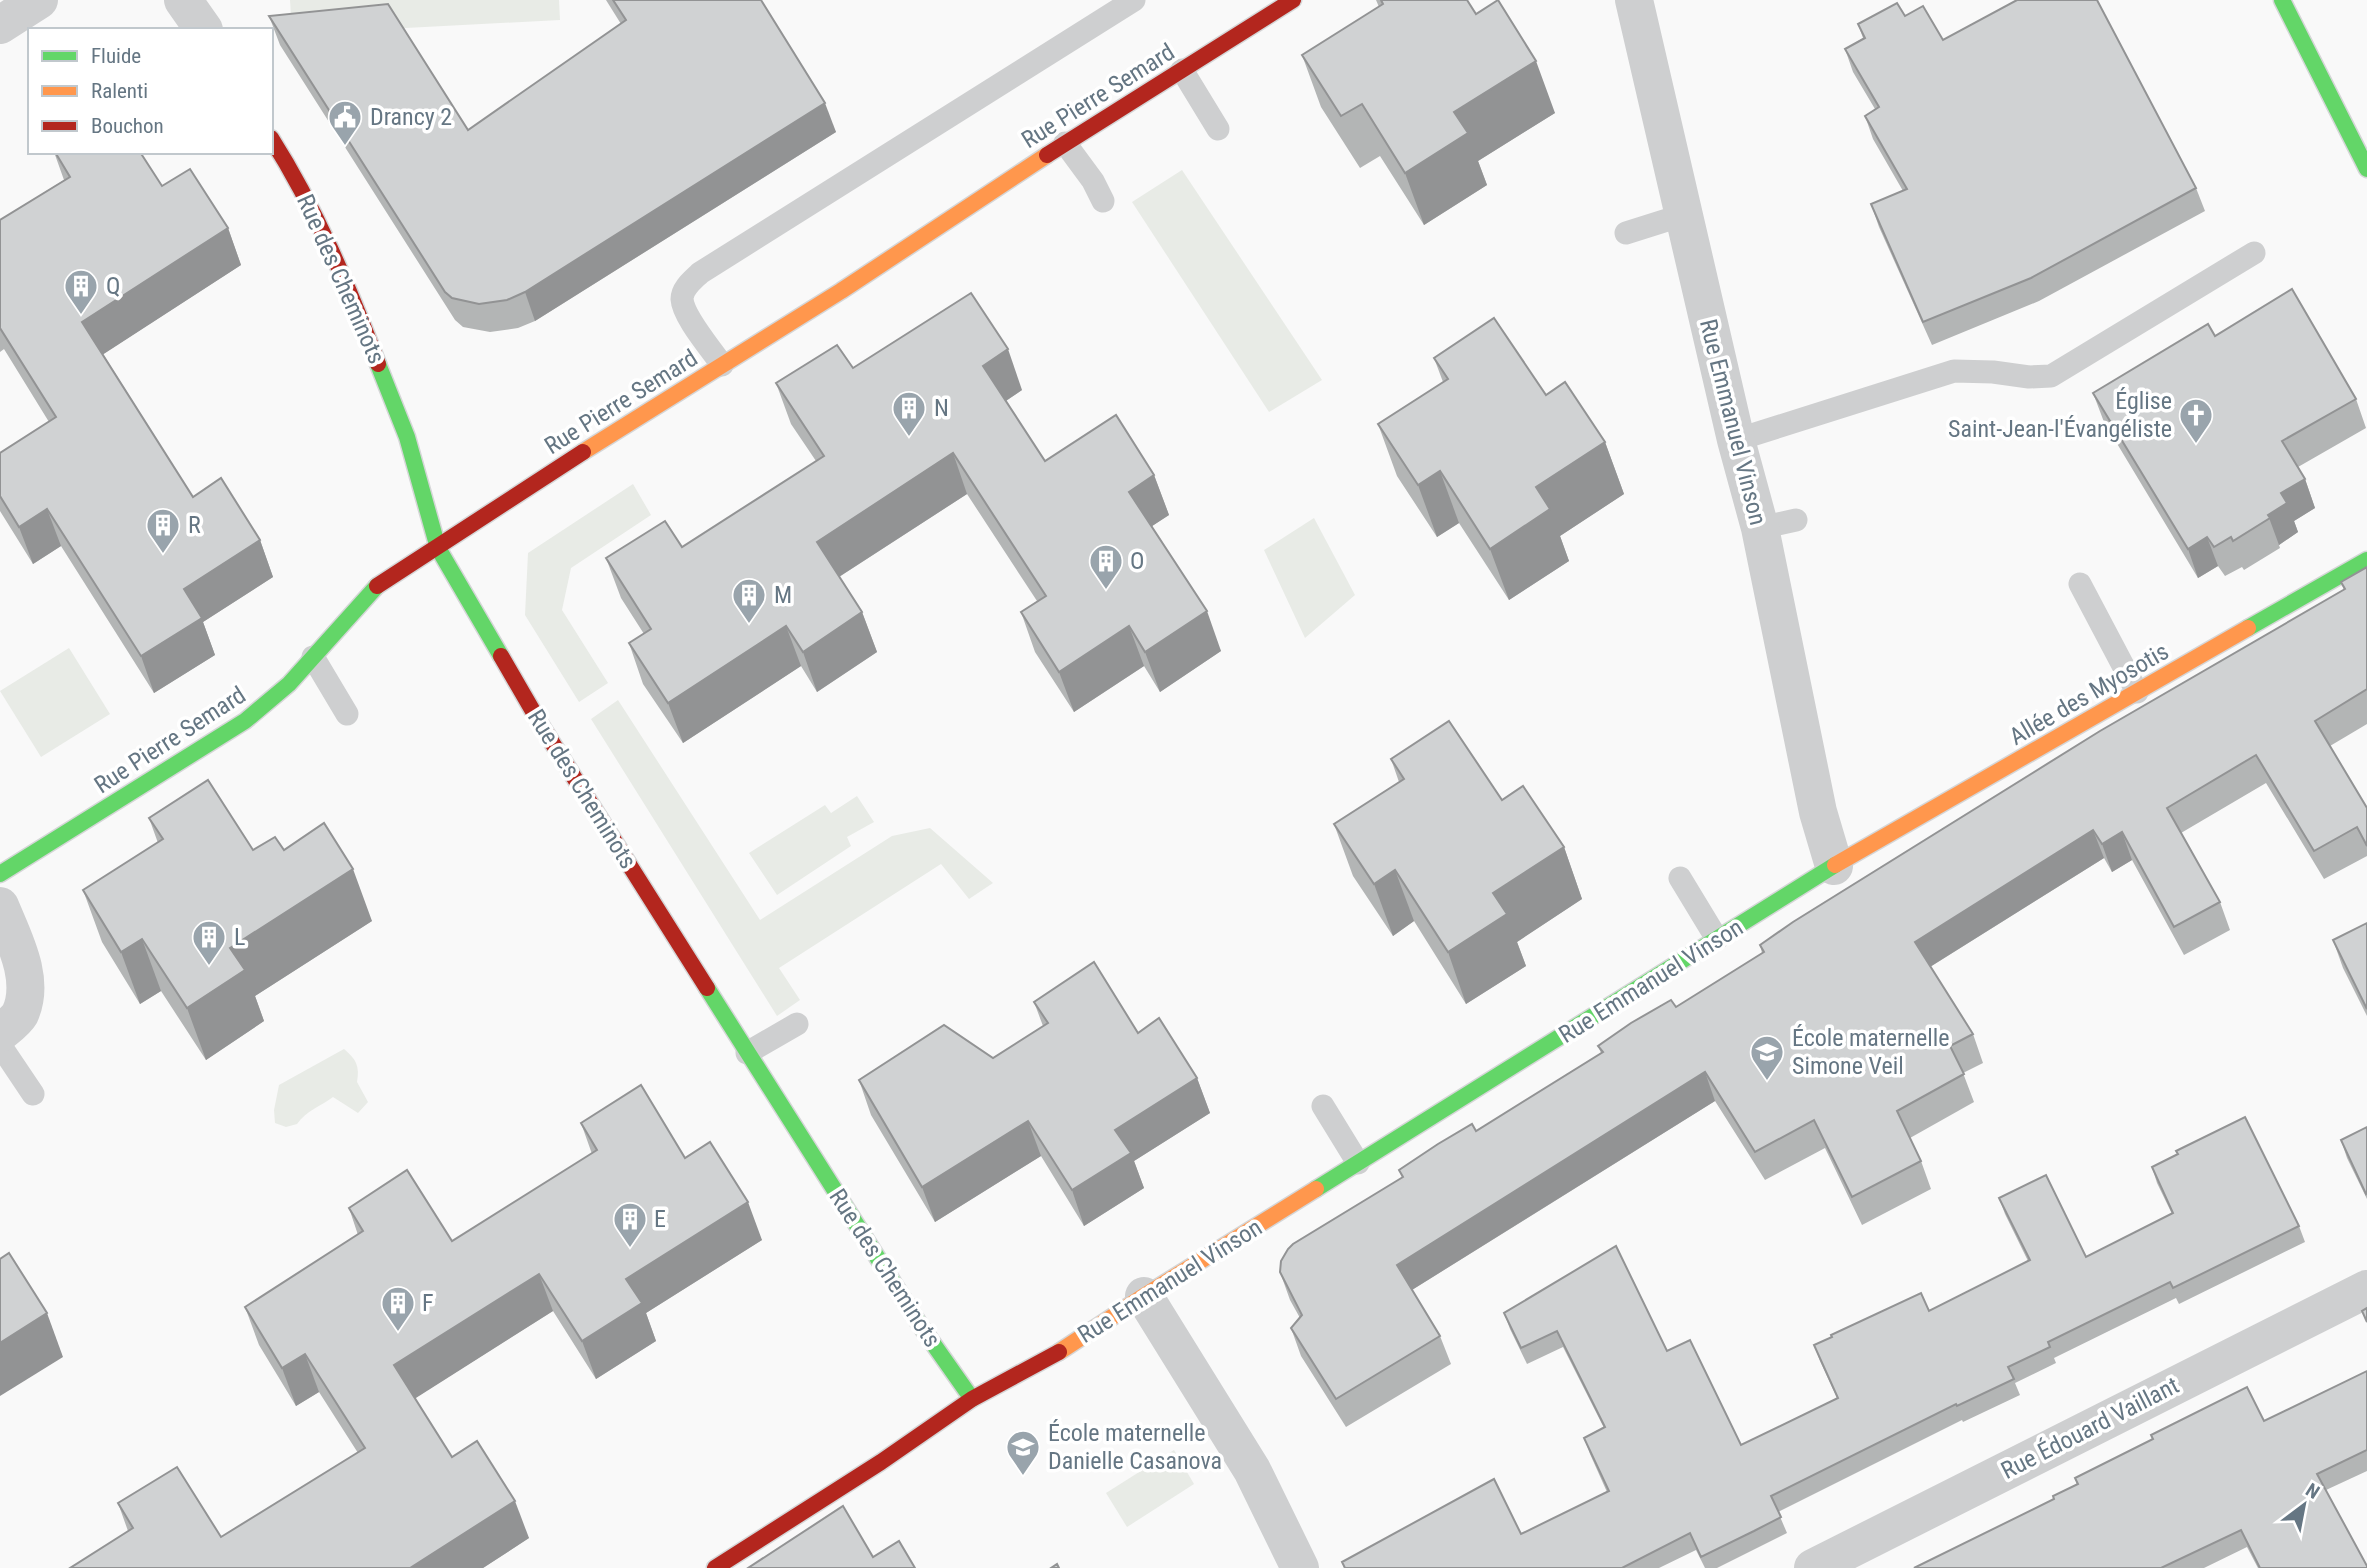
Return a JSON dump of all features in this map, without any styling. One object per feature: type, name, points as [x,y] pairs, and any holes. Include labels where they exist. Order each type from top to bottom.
[{"type":"street","points":[[0,25],[39,0]]},
{"type":"street","points":[[183,0],[203,28]]},
{"type":"street","name":"Rue Pierre Semard","points":[[0,874],[246,721],[268,704],[379,584],[438,548],[533,483],[841,291],[1065,143],[1293,0]]},
{"type":"street","name":"Rue Emmanuel Vinson","points":[[715,1568],[881,1462],[972,1399],[1056,1354],[1144,1296],[1834,866],[1818,812],[1778,524],[1736,440],[1634,0]]},
{"type":"street","points":[[2282,0],[2367,169]]},
{"type":"street","name":"Rue des Cheminots","points":[[273,141],[297,179],[346,282],[407,437],[438,548],[541,725],[920,1325],[972,1399]]},
{"type":"street","name":"Allée des Myosotis","points":[[1834,866],[2367,560]]},
{"type":"street","points":[[0,906],[21,957],[25,990],[19,1015],[0,1033]]},
{"type":"street","name":"Rue Édouard Vaillant","points":[[1813,1568],[2367,1289]]},
{"type":"street","points":[[1144,1296],[1252,1470],[1300,1568]]},
{"type":"lane","points":[[722,365],[686,312],[682,298],[685,288],[701,273],[1134,0]]},
{"type":"lane","points":[[1182,70],[1218,129]]},
{"type":"lane","points":[[1065,143],[1093,181],[1103,201]]},
{"type":"lane","points":[[1626,233],[1683,215]]},
{"type":"lane","points":[[1736,440],[1954,371],[1993,372],[2029,377],[2051,376],[2254,253]]},
{"type":"lane","points":[[2080,584],[2137,692]]},
{"type":"lane","points":[[313,657],[347,714]]},
{"type":"lane","points":[[1680,877],[1717,940]]},
{"type":"lane","points":[[747,1053],[796,1024]]},
{"type":"lane","points":[[0,1045],[33,1094]]},
{"type":"lane","points":[[1323,1106],[1358,1163]]},
{"type":"shaded area","points":[[290,0],[559,0],[560,20],[292,34]]},
{"type":"shaded area","points":[[1182,170],[1322,380],[1269,412],[1132,202]]},
{"type":"shaded area","points":[[633,484],[651,515],[571,568],[562,610],[608,683],[579,702],[525,615],[528,553]]},
{"type":"shaded area","points":[[1314,518],[1355,595],[1305,638],[1264,550]]},
{"type":"shaded area","points":[[69,648],[110,714],[41,757],[0,691]]},
{"type":"shaded area","points":[[618,700],[760,920],[892,836],[930,828],[993,883],[969,899],[941,864],[779,968],[800,1000],[777,1016],[591,719]]},
{"type":"shaded area","points":[[857,796],[874,822],[847,837],[851,846],[777,895],[749,853],[825,805],[831,813]]},
{"type":"shaded area","points":[[344,1049],[356,1063],[357,1082],[368,1102],[358,1113],[333,1097],[309,1112],[297,1124],[286,1127],[275,1123],[274,1110],[279,1085]]},
{"type":"shaded area","points":[[1174,1450],[1194,1484],[1127,1527],[1106,1493]]},
{"type":"building","points":[[613,0],[761,0],[825,103],[525,292],[507,300],[479,304],[452,298],[445,292],[269,16],[388,4],[468,130],[626,20]]},
{"type":"building","points":[[1381,0],[1467,0],[1476,14],[1498,0],[1536,61],[1454,112],[1468,133],[1405,173],[1362,104],[1341,116],[1302,55],[1383,4]]},
{"type":"building","points":[[2017,0],[2097,0],[2196,188],[2031,278],[1923,322],[1871,204],[1907,189],[1865,116],[1879,107],[1845,49],[1865,38],[1858,24],[1897,3],[1905,16],[1923,6],[1943,40]]},
{"type":"building","points":[[56,154],[141,154],[162,186],[190,169],[228,228],[82,322],[193,497],[221,478],[260,540],[184,589],[202,618],[141,656],[47,509],[19,527],[0,496],[0,453],[56,417],[0,328],[0,220],[70,177]]},
{"type":"building","points":[[2292,289],[2356,399],[2282,441],[2305,479],[2281,493],[2287,503],[2268,515],[2270,518],[2233,541],[2231,537],[2214,547],[2207,537],[2188,549],[2093,393],[2208,324],[2215,336]]},
{"type":"building","points":[[971,293],[1008,349],[983,366],[1045,461],[1116,415],[1154,475],[1129,492],[1207,611],[1145,652],[1129,626],[1059,672],[1021,612],[1046,596],[953,453],[817,542],[862,612],[803,652],[786,626],[668,703],[629,643],[651,629],[606,558],[665,521],[682,547],[824,456],[776,383],[837,345],[853,368]]},
{"type":"building","points":[[1494,318],[1546,395],[1565,382],[1605,442],[1536,487],[1550,509],[1490,549],[1440,471],[1418,485],[1378,424],[1448,379],[1434,358]]},
{"type":"building","points":[[2367,567],[2367,689],[2315,721],[2367,808],[2367,846],[2357,827],[2314,851],[2256,755],[2167,808],[2220,902],[2174,927],[2122,832],[2102,844],[2093,830],[1915,942],[1973,1034],[1950,1046],[1964,1074],[1897,1111],[1921,1161],[1852,1197],[1814,1120],[1755,1152],[1705,1072],[1397,1265],[1440,1336],[1336,1399],[1291,1328],[1302,1315],[1280,1272],[1281,1261],[1293,1244],[1403,1177],[1399,1170],[1438,1144],[1472,1124],[1476,1131],[1603,1052],[1598,1046],[1631,1023],[1671,1000],[1676,1007],[1764,952],[1760,945],[1793,922],[2100,731],[2345,589],[2341,582]]},
{"type":"building","points":[[1449,721],[1502,800],[1523,786],[1564,847],[1493,893],[1507,914],[1448,952],[1395,870],[1374,884],[1334,824],[1404,779],[1391,759]]},
{"type":"building","points":[[208,780],[253,850],[275,837],[284,850],[324,823],[353,869],[230,948],[245,970],[187,1008],[142,939],[121,952],[83,890],[163,839],[149,818]]},
{"type":"building","points":[[2367,923],[2367,1009],[2333,940]]},
{"type":"building","points":[[1094,962],[1138,1033],[1159,1018],[1197,1078],[1115,1130],[1131,1153],[1072,1190],[1028,1121],[922,1187],[859,1080],[944,1025],[993,1058],[1048,1023],[1034,1002]]},
{"type":"building","points":[[641,1085],[685,1158],[710,1142],[748,1202],[626,1279],[642,1303],[582,1341],[539,1274],[394,1365],[452,1457],[477,1441],[515,1501],[410,1568],[70,1568],[133,1528],[118,1503],[177,1467],[221,1537],[365,1448],[305,1354],[282,1368],[245,1307],[363,1231],[349,1208],[407,1170],[452,1241],[597,1150],[581,1123]]},
{"type":"building","points":[[2245,1117],[2299,1226],[2173,1288],[2170,1282],[2048,1342],[2050,1347],[2008,1367],[2014,1379],[1957,1406],[1956,1404],[1771,1496],[1781,1517],[1754,1531],[1701,1557],[1690,1533],[1622,1568],[1345,1568],[1342,1562],[1494,1479],[1521,1534],[1609,1491],[1584,1438],[1605,1427],[1557,1331],[1521,1348],[1504,1313],[1616,1246],[1667,1351],[1690,1340],[1741,1445],[1838,1398],[1814,1345],[1921,1293],[1929,1311],[2030,1260],[1999,1198],[2046,1175],[2086,1257],[2173,1213],[2152,1167],[2178,1154],[2176,1151]]},
{"type":"building","points":[[2367,1127],[2367,1193],[2366,1194],[2341,1140]]},
{"type":"building","points":[[9,1253],[47,1313],[0,1343],[0,1259]]},
{"type":"building","points":[[2367,1308],[2367,1322],[2362,1311]]},
{"type":"building","points":[[2367,1371],[2367,1450],[2317,1474],[2367,1568],[2260,1568],[2241,1530],[2161,1568],[1914,1568],[2054,1499],[2053,1496],[2078,1484],[2075,1478],[2153,1439],[2151,1435],[2247,1387],[2264,1421]]},
{"type":"building","points":[[843,1506],[873,1557],[899,1541],[915,1568],[748,1568]]},
{"type":"traffic: fast","points":[[2282,0],[2367,169]]},
{"type":"traffic: fast","points":[[378,364],[407,437],[438,548],[501,656]]},
{"type":"traffic: fast","points":[[2248,628],[2367,560]]},
{"type":"traffic: fast","points":[[0,874],[245,721],[289,684],[377,586]]},
{"type":"traffic: fast","points":[[1316,1189],[1835,865]]},
{"type":"traffic: fast","points":[[707,988],[920,1325],[972,1399]]},
{"type":"traffic: slow","points":[[583,452],[841,291],[1047,155]]},
{"type":"traffic: slow","points":[[1835,865],[2248,628]]},
{"type":"traffic: slow","points":[[1059,1352],[1316,1189]]},
{"type":"traffic: jam","points":[[1047,155],[1293,0]]},
{"type":"traffic: jam","points":[[273,141],[330,248],[378,364]]},
{"type":"traffic: jam","points":[[377,586],[583,452]]},
{"type":"traffic: jam","points":[[501,656],[541,725],[707,988]]},
{"type":"traffic: jam","points":[[715,1568],[881,1462],[972,1399],[1059,1352]]},
{"type":"place","name":"Drancy 2","points":[[345,147]]},
{"type":"place","name":"Q","points":[[81,316]]},
{"type":"place","name":"N","points":[[909,438]]},
{"type":"place","name":"Église Saint-Jean-l'Évangéliste","points":[[2196,445]]},
{"type":"place","name":"R","points":[[163,555]]},
{"type":"place","name":"O","points":[[1106,591]]},
{"type":"place","name":"M","points":[[749,625]]},
{"type":"place","name":"L","points":[[209,967]]},
{"type":"place","name":"École maternelle Simone Veil","points":[[1767,1082]]},
{"type":"place","name":"E","points":[[630,1249]]},
{"type":"place","name":"F","points":[[398,1333]]},
{"type":"place","name":"École maternelle Danielle Casanova","points":[[1023,1477]]}]
